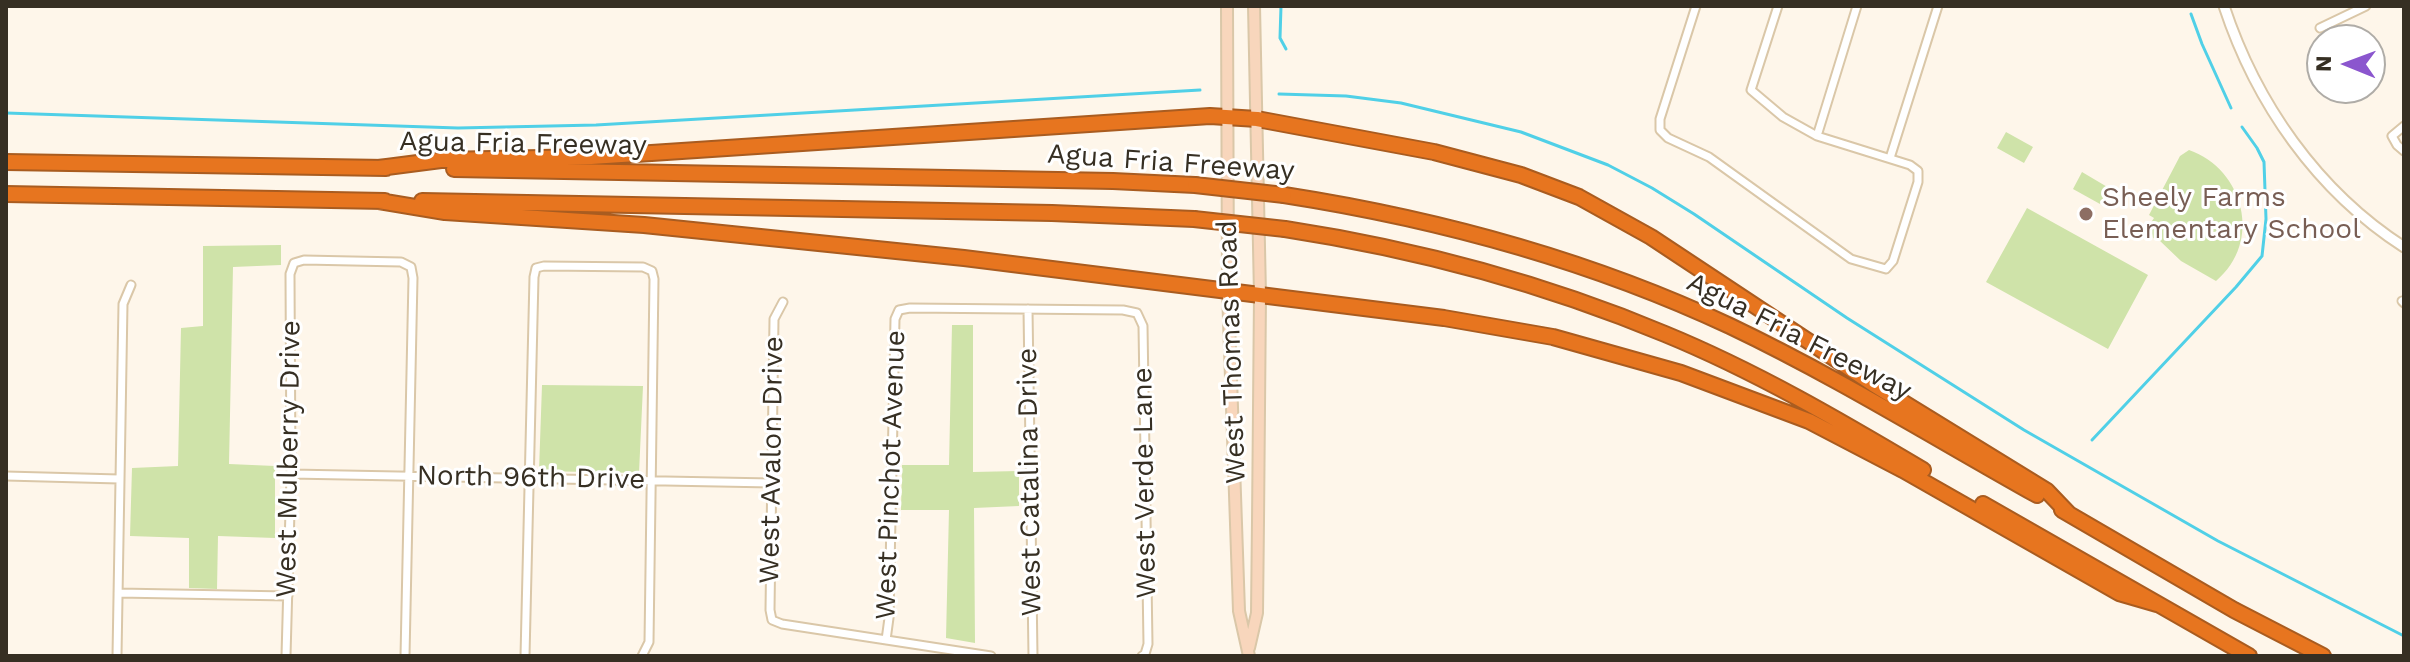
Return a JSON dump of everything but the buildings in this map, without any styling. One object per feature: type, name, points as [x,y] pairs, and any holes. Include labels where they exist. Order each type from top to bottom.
[{"type":"highway","points":[[379,168],[441,160],[591,157],[1227,116],[1374,139],[1521,175],[1579,197],[1651,237],[1873,384],[2047,491],[2069,514]]},
{"type":"highway","name":"Agua Fria Freeway","points":[[6,162],[1113,181],[1195,185],[1284,195],[1366,209],[1472,233],[1564,261],[1671,300],[1758,340],[1829,377],[2234,610],[2323,656]]},
{"type":"highway","name":"Agua Fria Freeway","points":[[6,194],[1038,212],[1194,219],[1285,229],[1394,249],[1492,273],[1580,301],[1666,334],[1731,364],[1818,408],[2249,656]]},
{"type":"highway","points":[[379,201],[445,212],[644,225],[939,255],[1444,318],[1553,337],[1635,359],[1791,413],[1844,438],[2119,593],[2157,604]]},
{"type":"main road","name":"West Thomas Road","points":[[1227,6],[1228,291],[1239,611],[1249,653]]},
{"type":"main road","name":"West Thomas Road","points":[[1249,653],[1257,613],[1260,295],[1254,6]]},
{"type":"street","points":[[1696,6],[1660,119],[1660,130],[1668,138],[1709,157],[1851,259],[1886,269],[1893,261],[1918,182],[1918,171],[1890,158],[1817,136],[1783,117],[1751,90],[1778,6]]},
{"type":"street","points":[[1817,136],[1857,6]]},
{"type":"street","points":[[1890,158],[1938,6]]},
{"type":"street","points":[[2224,6],[2246,64],[2302,154],[2351,206],[2404,247]]},
{"type":"street","points":[[2328,24],[2366,6]]},
{"type":"street","points":[[2404,126],[2392,136],[2404,151]]},
{"type":"street","name":"West Mulberry Drive","points":[[286,656],[291,474],[290,274],[294,263],[304,260],[401,262],[411,267],[409,475]]},
{"type":"street","points":[[525,656],[534,277],[536,268],[544,266],[643,267],[652,271],[649,642],[642,656]]},
{"type":"street","points":[[117,656],[123,304],[131,285]]},
{"type":"street","name":"West Avalon Drive","points":[[783,302],[774,319],[772,620],[886,640]]},
{"type":"street","name":"West Pinchot Avenue","points":[[886,640],[895,319],[899,310],[910,308],[1028,309]]},
{"type":"street","name":"West Verde Lane","points":[[1028,309],[1123,310],[1137,313],[1143,326],[1148,644],[1144,655]]},
{"type":"street","name":"West Catalina Drive","points":[[1028,309],[1033,656]]},
{"type":"street","name":"North 96th Drive","points":[[291,474],[772,483]]},
{"type":"street","points":[[405,656],[409,475]]},
{"type":"street","points":[[6,476],[119,479]]},
{"type":"street","points":[[118,593],[288,596]]},
{"type":"street","points":[[886,640],[959,654],[991,656]]},
{"type":"green space","points":[[2006,132],[2033,147],[2024,163],[1997,148]]},
{"type":"green space","points":[[2189,150],[2208,159],[2223,173],[2241,208],[2243,227],[2239,247],[2231,265],[2216,281],[2181,261],[2153,238],[2150,224],[2154,218],[2149,215],[2180,156]]},
{"type":"green space","points":[[2082,172],[2109,188],[2100,204],[2073,189]]},
{"type":"green space","points":[[2027,208],[2148,275],[2108,349],[1986,282]]},
{"type":"green space","points":[[281,245],[281,265],[233,267],[229,464],[275,466],[275,538],[218,536],[217,589],[189,588],[189,538],[130,536],[132,468],[178,466],[181,328],[203,326],[203,246]]},
{"type":"green space","points":[[952,325],[973,325],[973,472],[1019,471],[1019,506],[974,508],[975,643],[946,638],[949,510],[901,510],[902,465],[949,465]]},
{"type":"green space","points":[[542,385],[643,386],[639,473],[539,471]]},
{"type":"waterway","points":[[1281,6],[1280,38],[1286,49]]},
{"type":"waterway","points":[[2191,14],[2231,108]]},
{"type":"waterway","points":[[6,113],[458,128],[596,125],[1200,90]]},
{"type":"waterway","points":[[1279,94],[1346,96],[1401,103],[1521,132],[1608,165],[1694,214],[1847,318],[2024,430],[2218,541],[2404,636]]},
{"type":"waterway","points":[[2092,440],[2262,256],[2266,219],[2264,162],[2242,127]]},
{"type":"place","name":"Sheely Farms Elementary School","points":[[2086,214]]}]
